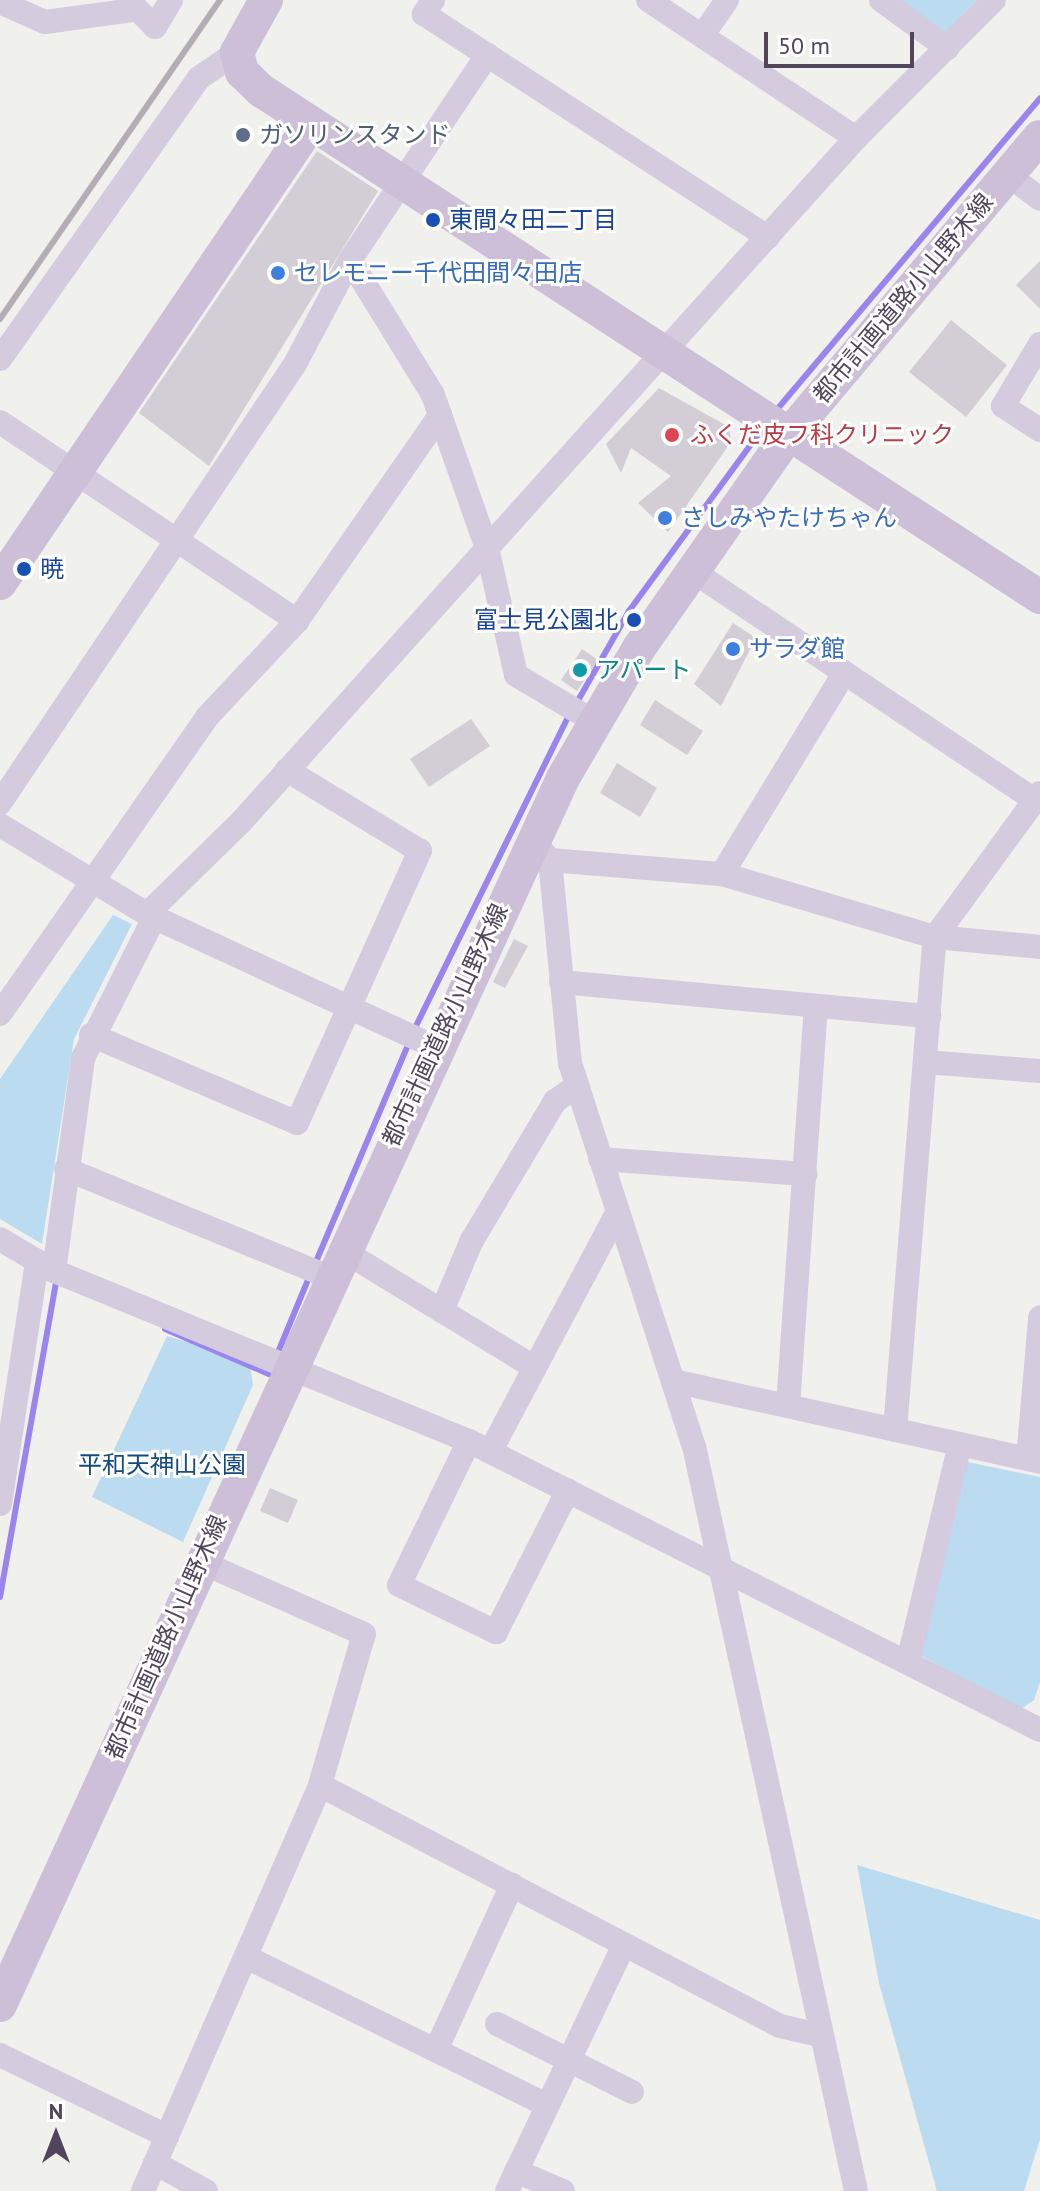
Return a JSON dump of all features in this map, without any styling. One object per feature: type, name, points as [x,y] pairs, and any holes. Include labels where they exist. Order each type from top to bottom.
[{"type":"street","points":[[0,2],[45,22],[131,5],[155,27],[171,0]]},
{"type":"street","points":[[0,359],[199,78],[237,52],[266,0]]},
{"type":"street","points":[[433,0],[424,14],[768,237]]},
{"type":"street","points":[[648,0],[856,138]]},
{"type":"street","points":[[702,36],[727,0]]},
{"type":"street","points":[[881,0],[947,48]]},
{"type":"street","points":[[0,1504],[6,1434],[46,1266],[91,1035],[151,915],[665,354],[856,138],[994,0]]},
{"type":"street","points":[[237,52],[242,72],[310,125],[665,354],[787,437],[1040,597]]},
{"type":"street","points":[[0,803],[295,364],[350,260],[487,55]]},
{"type":"street","points":[[0,583],[310,125]]},
{"type":"street","name":"都市計画道路小山野木線","points":[[0,2005],[435,1047],[540,850],[595,722],[691,570],[787,437],[1040,137]]},
{"type":"street","points":[[1007,174],[1040,199]]},
{"type":"street","points":[[350,260],[440,415],[487,548],[516,675],[595,722]]},
{"type":"street","points":[[1040,344],[1003,406],[1040,430]]},
{"type":"street","points":[[0,1014],[88,882],[207,717],[297,621],[440,415]]},
{"type":"street","points":[[0,422],[297,621]]},
{"type":"street","points":[[691,570],[844,673],[1037,796],[935,937],[895,1430]]},
{"type":"street","points":[[722,874],[844,673]]},
{"type":"street","points":[[91,1035],[297,1123],[420,851],[287,770]]},
{"type":"street","points":[[0,825],[88,882],[151,915],[435,1047]]},
{"type":"street","points":[[856,2191],[818,2035],[714,1562],[694,1446],[577,1086],[540,850],[722,874],[935,937],[1040,947]]},
{"type":"street","points":[[561,982],[929,1016]]},
{"type":"street","points":[[788,1405],[816,1006]]},
{"type":"street","points":[[925,1062],[1040,1071]]},
{"type":"street","points":[[442,1311],[493,1203],[555,1101],[577,1086]]},
{"type":"street","points":[[600,1159],[805,1174]]},
{"type":"street","points":[[66,1169],[336,1264],[442,1311],[535,1368]]},
{"type":"street","points":[[568,1490],[496,1632],[399,1585],[480,1447],[535,1368],[617,1213]]},
{"type":"street","points":[[0,1239],[46,1266],[291,1363],[480,1447],[908,1662],[1038,1721]]},
{"type":"street","points":[[673,1381],[1034,1461],[1040,1318]]},
{"type":"street","points":[[908,1662],[960,1444]]},
{"type":"street","points":[[143,2191],[320,1785],[364,1634],[201,1562]]},
{"type":"street","points":[[320,1785],[780,2026],[818,2035]]},
{"type":"street","points":[[436,2050],[512,1885]]},
{"type":"street","points":[[563,2191],[511,2181],[566,2058],[624,1945]]},
{"type":"street","points":[[246,1957],[545,2104]]},
{"type":"street","points":[[497,2024],[632,2092]]},
{"type":"street","points":[[0,2055],[167,2136]]},
{"type":"street","points":[[155,2163],[206,2191]]},
{"type":"green space","points":[[900,0],[977,0],[944,34]]},
{"type":"green space","points":[[113,915],[132,924],[74,1039],[42,1244],[0,1219],[0,1079]]},
{"type":"green space","name":"平和天神山公園","points":[[167,1336],[249,1360],[253,1385],[183,1542],[92,1497]]},
{"type":"green space","points":[[963,1461],[1040,1477],[1040,1682],[1034,1700],[1021,1709],[921,1656]]},
{"type":"green space","points":[[857,1865],[1040,1920],[1040,2139],[1024,2191],[937,2191],[879,1983]]},
{"type":"building","name":"セレモニー千代田間々田店","points":[[317,151],[378,191],[209,466],[139,413]]},
{"type":"building","points":[[1040,261],[1040,309],[1016,285]]},
{"type":"building","points":[[951,320],[1007,365],[966,417],[909,372]]},
{"type":"building","name":"ふくだ皮フ科クリニック","points":[[659,388],[729,427],[731,442],[668,532],[638,503],[671,476],[631,448],[621,473],[606,444]]},
{"type":"building","points":[[733,623],[756,638],[721,706],[694,684]]},
{"type":"building","name":"アパート","points":[[582,649],[598,660],[577,691],[561,680]]},
{"type":"building","points":[[655,700],[703,731],[687,755],[640,725]]},
{"type":"building","points":[[471,719],[490,746],[429,787],[410,759]]},
{"type":"building","points":[[617,763],[657,788],[640,817],[600,793]]},
{"type":"building","points":[[514,939],[528,946],[505,988],[493,982]]},
{"type":"building","points":[[270,1488],[298,1500],[288,1523],[260,1511]]},
{"type":"waterway","points":[[774,413],[1040,98]]},
{"type":"waterway","points":[[576,704],[629,611],[762,429]]},
{"type":"waterway","points":[[414,1030],[570,713]]},
{"type":"waterway","points":[[315,1264],[410,1040]]},
{"type":"waterway","points":[[276,1357],[310,1275]]},
{"type":"waterway","points":[[0,1597],[56,1282]]},
{"type":"waterway","points":[[165,1329],[269,1374],[272,1367]]},
{"type":"railway","points":[[0,319],[220,0]]},
{"type":"place","name":"ガソリンスタンド","points":[[243,135]]},
{"type":"place","name":"東間々田二丁目","points":[[433,220]]},
{"type":"place","name":"セレモニー千代田間々田店","points":[[278,273]]},
{"type":"place","name":"ふくだ皮フ科クリニック","points":[[672,435]]},
{"type":"place","name":"さしみやたけちゃん","points":[[665,518]]},
{"type":"place","name":"暁","points":[[24,569]]},
{"type":"place","name":"富士見公園北","points":[[634,620]]},
{"type":"place","name":"サラダ館","points":[[733,649]]},
{"type":"place","name":"アパート","points":[[580,670]]}]
